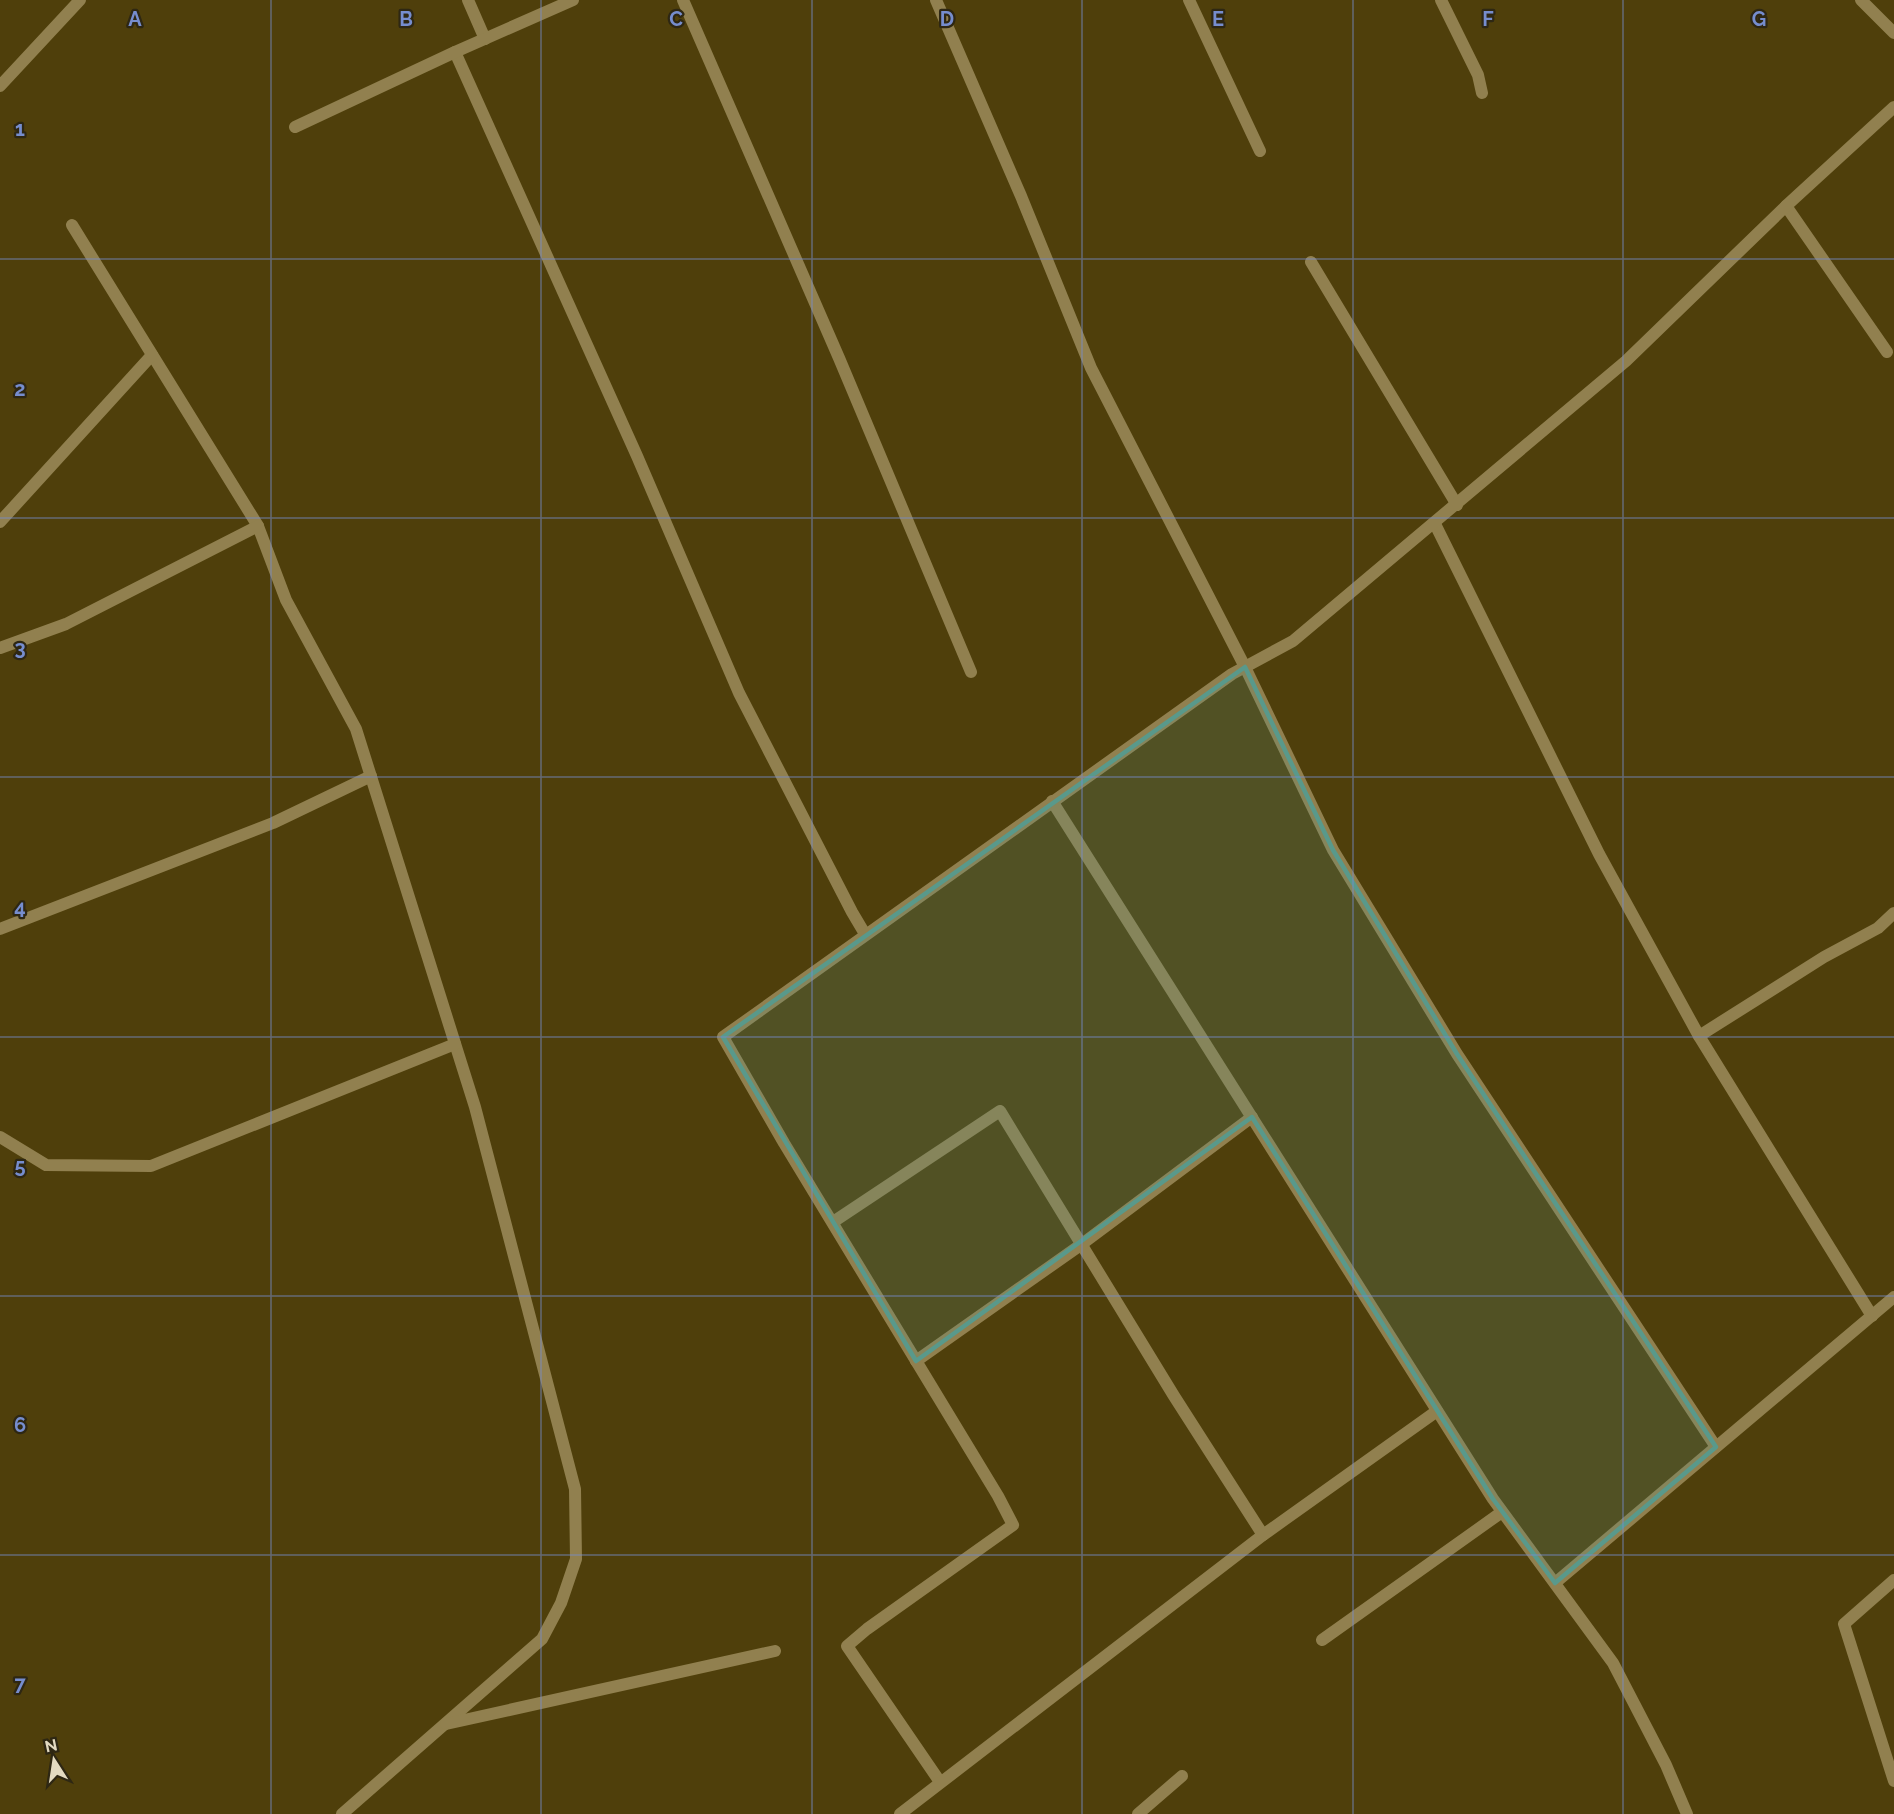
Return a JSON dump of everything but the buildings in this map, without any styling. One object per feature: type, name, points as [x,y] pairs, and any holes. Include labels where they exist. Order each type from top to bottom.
[{"type":"street","points":[[0,86],[80,0]]},
{"type":"street","points":[[468,0],[485,39]]},
{"type":"street","points":[[295,127],[573,0]]},
{"type":"street","points":[[682,0],[834,347],[971,672]]},
{"type":"street","points":[[936,0],[1021,196],[1091,368],[1245,667],[1333,850],[1456,1054],[1716,1447]]},
{"type":"street","points":[[1189,0],[1260,151]]},
{"type":"street","points":[[1441,0],[1478,75],[1482,93]]},
{"type":"street","points":[[1861,0],[1894,33]]},
{"type":"street","points":[[455,52],[633,445],[739,693],[852,912],[866,934]]},
{"type":"street","points":[[940,1782],[848,1646],[867,1629],[1012,1525],[998,1496],[723,1037],[1232,674],[1293,641],[1457,506],[1626,361],[1786,206],[1894,107]]},
{"type":"street","points":[[1786,206],[1887,352]]},
{"type":"street","points":[[72,225],[258,526],[286,600],[356,729],[476,1107],[575,1489],[576,1559],[561,1603],[542,1639],[342,1814]]},
{"type":"street","points":[[1311,262],[1457,506]]},
{"type":"street","points":[[0,522],[152,355]]},
{"type":"street","points":[[1435,524],[1599,854],[1699,1036],[1872,1316]]},
{"type":"street","points":[[0,648],[66,624],[258,526]]},
{"type":"street","points":[[0,929],[273,823],[371,776]]},
{"type":"street","points":[[1052,801],[1502,1512],[1613,1663],[1666,1765],[1687,1814]]},
{"type":"street","points":[[1699,1036],[1824,957],[1878,928],[1894,913]]},
{"type":"street","points":[[0,1137],[46,1164],[151,1166],[455,1044]]},
{"type":"street","points":[[833,1222],[1000,1111],[1174,1396],[1263,1534]]},
{"type":"street","points":[[916,1361],[1082,1244],[1252,1117]]},
{"type":"street","points":[[1555,1583],[1894,1297]]},
{"type":"street","points":[[900,1814],[1263,1534],[1437,1411]]},
{"type":"street","points":[[1322,1640],[1502,1512]]},
{"type":"street","points":[[1894,1580],[1844,1624],[1894,1781]]},
{"type":"street","points":[[445,1724],[775,1651]]},
{"type":"street","points":[[1138,1814],[1182,1776]]},
{"type":"highlighted area","points":[[1245,667],[1333,850],[1457,1054],[1716,1447],[1555,1583],[1493,1499],[1252,1117],[916,1361],[723,1037]]}]
